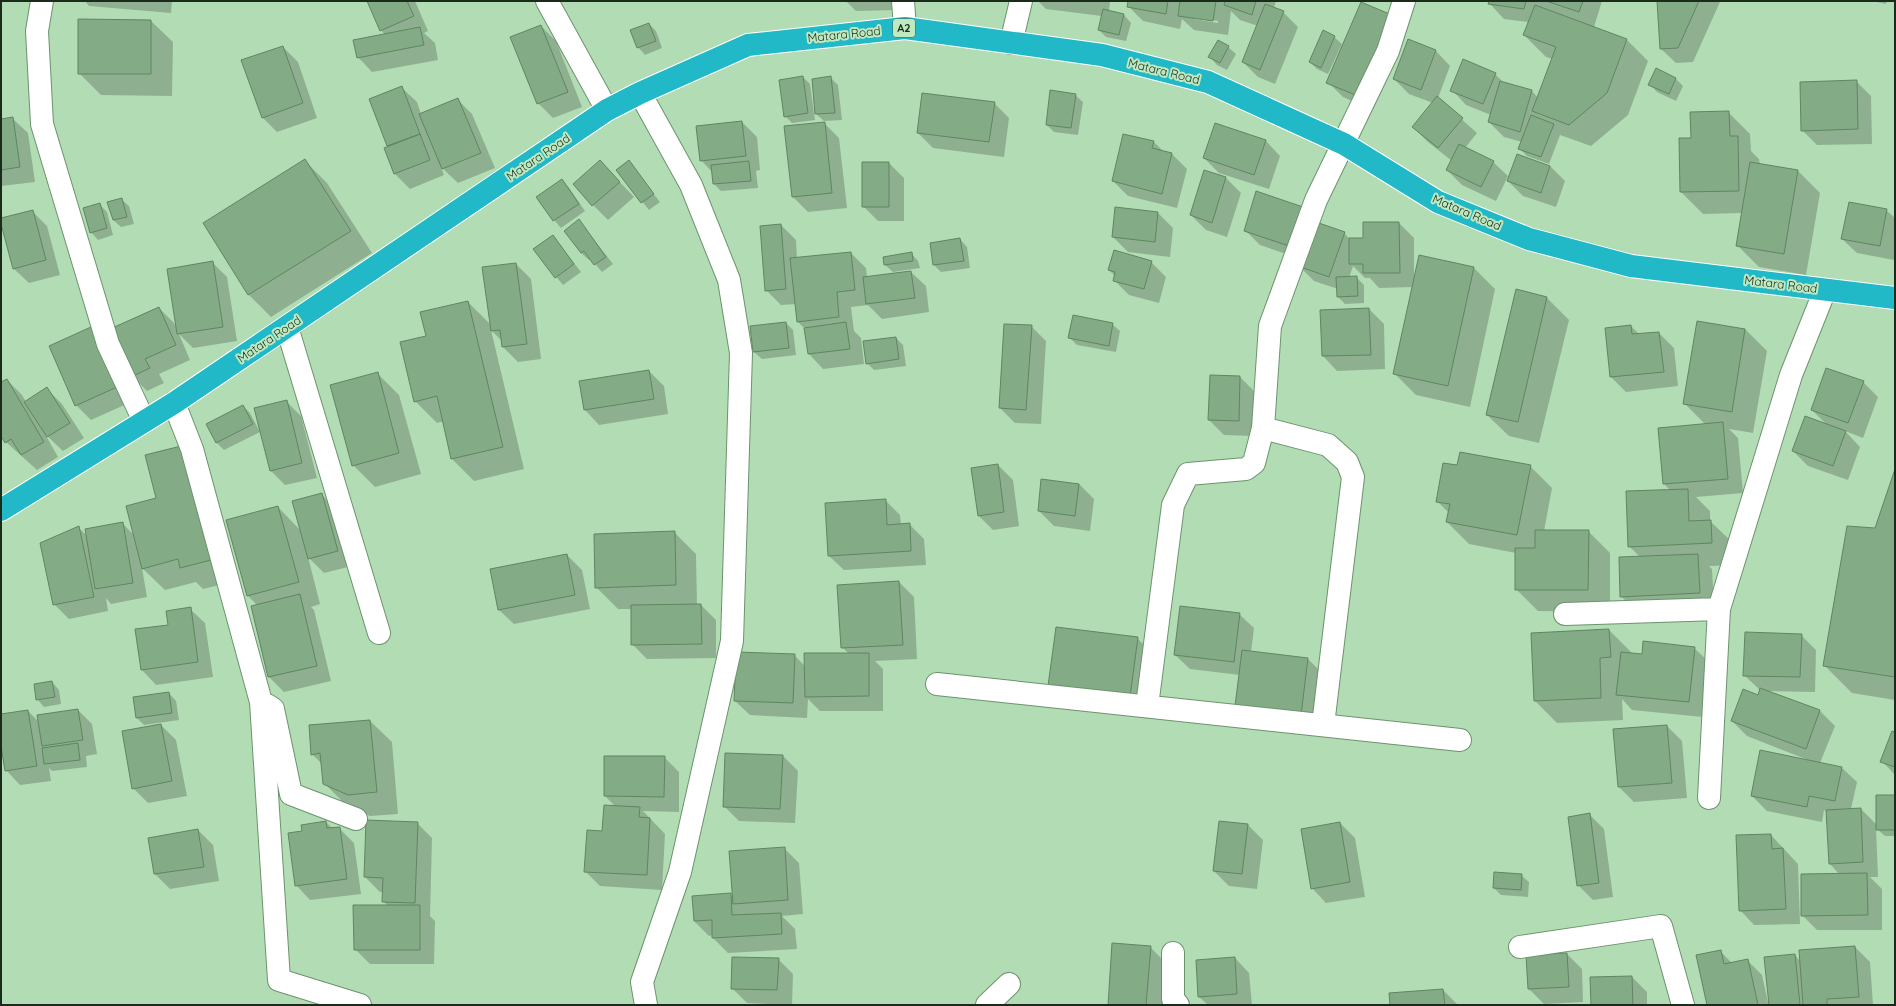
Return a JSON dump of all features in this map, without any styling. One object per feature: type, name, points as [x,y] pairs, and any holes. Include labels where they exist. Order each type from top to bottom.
[{"type":"highway","name":"Matara Road","points":[[1,510],[174,403],[607,110],[640,93],[748,45],[905,28],[1102,55],[1208,82],[1344,144],[1438,202],[1530,239],[1631,266],[1825,290],[1895,295]]},
{"type":"street","points":[[42,1],[37,32],[42,124],[108,344],[144,421]]},
{"type":"street","points":[[547,1],[607,110]]},
{"type":"street","points":[[904,1],[905,28]]},
{"type":"street","points":[[1011,43],[1021,1]]},
{"type":"street","points":[[1147,706],[1173,505],[1188,474],[1246,469],[1254,464],[1263,428],[1270,326],[1316,200],[1388,51],[1404,1]]},
{"type":"street","points":[[640,93],[691,185],[729,280],[741,353],[732,641],[680,872],[642,982],[646,1005]]},
{"type":"street","points":[[1709,798],[1719,608],[1791,375],[1825,290]]},
{"type":"street","points":[[286,327],[379,633]]},
{"type":"street","points":[[174,403],[192,449],[261,702],[279,980],[360,1005]]},
{"type":"street","points":[[1263,428],[1328,445],[1347,462],[1353,477],[1323,725]]},
{"type":"street","points":[[1565,614],[1719,608]]},
{"type":"street","points":[[937,684],[1460,740]]},
{"type":"street","points":[[261,702],[273,709],[291,794],[356,819]]},
{"type":"street","points":[[1520,947],[1661,926],[1684,1005]]},
{"type":"street","points":[[1173,953],[1173,999],[1178,1005]]},
{"type":"street","points":[[987,1005],[1009,984]]},
{"type":"building","points":[[367,1],[407,1],[414,16],[380,31]]},
{"type":"building","points":[[1128,1],[1168,1],[1166,14],[1127,7]]},
{"type":"building","points":[[1180,1],[1216,1],[1213,21],[1178,16]]},
{"type":"building","points":[[1225,1],[1256,1],[1252,15],[1224,5]]},
{"type":"building","points":[[1489,1],[1526,1],[1524,9],[1488,4]]},
{"type":"building","points":[[1546,1],[1583,1],[1579,12]]},
{"type":"building","points":[[1657,1],[1699,1],[1678,48],[1660,49]]},
{"type":"building","points":[[1361,2],[1392,15],[1358,96],[1326,83]]},
{"type":"building","points":[[1265,4],[1284,11],[1260,70],[1242,62]]},
{"type":"building","points":[[1535,5],[1627,39],[1607,93],[1569,125],[1532,111],[1556,47],[1523,35]]},
{"type":"building","points":[[1103,9],[1124,14],[1119,35],[1098,30]]},
{"type":"building","points":[[78,19],[151,20],[151,74],[78,74]]},
{"type":"building","points":[[649,23],[656,41],[637,48],[630,30]]},
{"type":"building","points":[[541,25],[568,92],[537,104],[510,37]]},
{"type":"building","points":[[420,27],[424,45],[357,58],[353,40]]},
{"type":"building","points":[[1323,30],[1335,36],[1321,68],[1309,62]]},
{"type":"building","points":[[1408,39],[1436,50],[1421,90],[1393,79]]},
{"type":"building","points":[[1218,40],[1229,46],[1220,63],[1208,57]]},
{"type":"building","points":[[283,46],[303,103],[262,118],[241,60]]},
{"type":"building","points":[[1463,59],[1496,73],[1483,104],[1450,91]]},
{"type":"building","points":[[1656,68],[1676,78],[1669,94],[1648,85]]},
{"type":"building","points":[[803,76],[808,113],[784,117],[779,80]]},
{"type":"building","points":[[831,76],[835,113],[815,114],[812,79]]},
{"type":"building","points":[[1857,80],[1858,129],[1801,131],[1800,82]]},
{"type":"building","points":[[1500,81],[1532,90],[1520,132],[1488,122]]},
{"type":"building","points":[[402,86],[420,134],[387,146],[369,99]]},
{"type":"building","points":[[1050,90],[1076,94],[1071,128],[1046,125]]},
{"type":"building","points":[[922,93],[995,102],[989,142],[917,133]]},
{"type":"building","points":[[1437,96],[1463,118],[1438,148],[1412,127]]},
{"type":"building","points":[[458,98],[481,153],[442,169],[419,114]]},
{"type":"building","points":[[1729,111],[1730,136],[1738,136],[1739,191],[1680,192],[1679,138],[1691,138],[1690,112]]},
{"type":"building","points":[[1531,115],[1554,124],[1541,157],[1518,149]]},
{"type":"building","points":[[13,117],[20,167],[1,170],[1,119]]},
{"type":"building","points":[[742,121],[746,156],[700,161],[696,126]]},
{"type":"building","points":[[825,122],[832,193],[792,197],[784,126]]},
{"type":"building","points":[[1215,123],[1266,140],[1254,175],[1203,158]]},
{"type":"building","points":[[420,134],[430,160],[394,174],[384,148]]},
{"type":"building","points":[[1123,134],[1154,141],[1152,148],[1172,153],[1162,194],[1112,181]]},
{"type":"building","points":[[1459,144],[1494,161],[1481,187],[1446,170]]},
{"type":"building","points":[[1517,154],[1550,166],[1541,193],[1507,181]]},
{"type":"building","points":[[305,159],[351,231],[248,295],[203,223]]},
{"type":"building","points":[[600,160],[620,182],[592,206],[573,184]]},
{"type":"building","points":[[629,160],[654,194],[641,203],[616,170]]},
{"type":"building","points":[[749,161],[751,181],[713,184],[711,165]]},
{"type":"building","points":[[862,162],[889,162],[889,207],[862,207]]},
{"type":"building","points":[[1750,162],[1798,170],[1784,254],[1736,246]]},
{"type":"building","points":[[1204,170],[1226,177],[1212,223],[1190,215]]},
{"type":"building","points":[[562,179],[579,204],[553,221],[536,197]]},
{"type":"building","points":[[1256,191],[1303,207],[1289,246],[1244,231]]},
{"type":"building","points":[[122,198],[127,217],[113,220],[107,202]]},
{"type":"building","points":[[1849,202],[1887,209],[1880,246],[1841,239]]},
{"type":"building","points":[[100,203],[107,228],[90,233],[83,208]]},
{"type":"building","points":[[1115,207],[1158,212],[1155,242],[1112,237]]},
{"type":"building","points":[[33,210],[46,260],[13,269],[1,224],[1,218]]},
{"type":"building","points":[[579,219],[606,257],[594,265],[584,251],[581,253],[564,231]]},
{"type":"building","points":[[1313,221],[1345,232],[1329,277],[1298,266]]},
{"type":"building","points":[[1363,222],[1399,222],[1400,273],[1363,273],[1363,264],[1349,264],[1349,238],[1363,238]]},
{"type":"building","points":[[781,224],[786,289],[765,291],[760,226]]},
{"type":"building","points":[[553,235],[574,264],[555,278],[533,249]]},
{"type":"building","points":[[960,238],[964,261],[933,265],[930,243]]},
{"type":"building","points":[[1114,250],[1152,261],[1144,289],[1113,281],[1115,272],[1108,270]]},
{"type":"building","points":[[851,252],[855,290],[837,292],[839,317],[797,322],[790,258]]},
{"type":"building","points":[[912,252],[913,261],[884,265],[883,257]]},
{"type":"building","points":[[1419,255],[1474,267],[1448,386],[1393,374]]},
{"type":"building","points":[[213,261],[223,327],[177,334],[167,269]]},
{"type":"building","points":[[516,263],[527,344],[502,347],[500,330],[491,331],[482,267]]},
{"type":"building","points":[[911,271],[915,298],[866,304],[863,277]]},
{"type":"building","points":[[1357,276],[1358,296],[1337,297],[1336,277]]},
{"type":"building","points":[[1516,289],[1547,297],[1518,422],[1486,415]]},
{"type":"building","points":[[468,301],[503,447],[451,459],[437,396],[414,402],[400,342],[426,336],[420,312]]},
{"type":"building","points":[[159,307],[176,345],[145,359],[150,368],[131,377],[110,329]]},
{"type":"building","points":[[1369,308],[1371,355],[1322,356],[1320,310]]},
{"type":"building","points":[[1073,315],[1113,323],[1109,346],[1068,338]]},
{"type":"building","points":[[1697,321],[1745,329],[1732,412],[1683,404]]},
{"type":"building","points":[[786,322],[789,348],[753,352],[750,326]]},
{"type":"building","points":[[846,322],[850,349],[808,354],[804,328]]},
{"type":"building","points":[[1004,324],[1032,325],[1026,410],[999,408]]},
{"type":"building","points":[[1631,325],[1632,334],[1659,332],[1664,372],[1610,377],[1605,328]]},
{"type":"building","points":[[91,327],[117,387],[75,406],[49,346]]},
{"type":"building","points":[[896,337],[899,359],[866,364],[863,341]]},
{"type":"building","points":[[1826,368],[1864,381],[1848,423],[1811,410]]},
{"type":"building","points":[[649,370],[654,399],[584,410],[579,381]]},
{"type":"building","points":[[378,372],[399,453],[352,466],[330,385]]},
{"type":"building","points":[[1210,375],[1240,376],[1239,421],[1208,420]]},
{"type":"building","points":[[7,379],[44,442],[21,455],[11,439],[5,443],[1,436],[1,382]]},
{"type":"building","points":[[47,387],[70,423],[47,437],[24,402]]},
{"type":"building","points":[[287,400],[302,463],[270,471],[254,408]]},
{"type":"building","points":[[243,405],[253,424],[216,443],[206,424]]},
{"type":"building","points":[[1805,416],[1846,431],[1833,466],[1792,451]]},
{"type":"building","points":[[1723,422],[1728,479],[1663,484],[1658,428]]},
{"type":"building","points":[[181,446],[211,560],[180,568],[178,559],[142,569],[126,506],[156,498],[145,455]]},
{"type":"building","points":[[1460,452],[1531,465],[1517,535],[1446,522],[1450,504],[1436,502],[1443,463],[1457,465]]},
{"type":"building","points":[[998,464],[1004,512],[978,516],[971,468]]},
{"type":"building","points":[[1895,469],[1895,677],[1823,666],[1847,526],[1875,528]]},
{"type":"building","points":[[1041,479],[1079,484],[1075,516],[1038,511]]},
{"type":"building","points":[[1688,489],[1689,521],[1711,520],[1712,543],[1628,547],[1626,491]]},
{"type":"building","points":[[322,493],[338,551],[308,559],[292,501]]},
{"type":"building","points":[[886,499],[887,525],[910,523],[911,551],[828,556],[825,503]]},
{"type":"building","points":[[278,506],[299,582],[247,596],[226,520]]},
{"type":"building","points":[[123,522],[133,583],[95,589],[85,529]]},
{"type":"building","points":[[79,526],[94,597],[53,605],[40,543]]},
{"type":"building","points":[[1535,530],[1589,530],[1588,590],[1515,590],[1515,548],[1535,548]]},
{"type":"building","points":[[675,531],[676,585],[595,588],[594,534]]},
{"type":"building","points":[[567,554],[575,595],[498,610],[490,569]]},
{"type":"building","points":[[1698,554],[1700,593],[1620,597],[1619,557]]},
{"type":"building","points":[[899,581],[903,645],[841,648],[837,585]]},
{"type":"building","points":[[300,594],[317,666],[268,677],[251,606]]},
{"type":"building","points":[[701,604],[702,644],[631,645],[631,605]]},
{"type":"building","points":[[1180,606],[1240,613],[1234,662],[1174,655]]},
{"type":"building","points":[[191,607],[198,662],[141,670],[135,629],[168,625],[166,611]]},
{"type":"building","points":[[1056,627],[1138,637],[1130,697],[1048,686]]},
{"type":"building","points":[[1609,629],[1611,657],[1600,658],[1601,698],[1534,701],[1531,633]]},
{"type":"building","points":[[1745,632],[1802,634],[1800,677],[1743,676]]},
{"type":"building","points":[[1643,641],[1695,647],[1689,702],[1616,695],[1621,652],[1642,654]]},
{"type":"building","points":[[1242,650],[1308,658],[1301,715],[1235,706]]},
{"type":"building","points":[[736,652],[795,654],[793,703],[734,701]]},
{"type":"building","points":[[804,653],[869,653],[869,696],[805,697]]},
{"type":"building","points":[[52,681],[55,697],[36,700],[34,684]]},
{"type":"building","points":[[1760,688],[1820,710],[1806,749],[1731,721],[1743,689],[1758,695]]},
{"type":"building","points":[[169,692],[172,713],[136,718],[133,697]]},
{"type":"building","points":[[78,709],[83,740],[42,746],[37,715]]},
{"type":"building","points":[[28,710],[37,766],[5,771],[1,746],[1,714]]},
{"type":"building","points":[[370,720],[377,792],[348,795],[323,784],[320,753],[311,755],[309,725]]},
{"type":"building","points":[[161,724],[172,781],[132,789],[122,731]]},
{"type":"building","points":[[1667,725],[1672,783],[1618,787],[1613,729]]},
{"type":"building","points":[[1892,731],[1895,732],[1895,767],[1880,762]]},
{"type":"building","points":[[78,743],[80,760],[44,764],[42,748]]},
{"type":"building","points":[[1760,750],[1842,767],[1835,801],[1809,796],[1807,807],[1751,796]]},
{"type":"building","points":[[725,753],[783,755],[780,809],[723,807]]},
{"type":"building","points":[[604,756],[665,756],[664,797],[604,796]]},
{"type":"building","points":[[1876,795],[1895,795],[1895,830],[1876,830]]},
{"type":"building","points":[[604,805],[640,807],[639,817],[650,818],[647,875],[584,872],[587,830],[602,831]]},
{"type":"building","points":[[1861,808],[1863,862],[1829,864],[1826,810]]},
{"type":"building","points":[[1590,813],[1599,883],[1577,886],[1568,817]]},
{"type":"building","points":[[366,820],[418,822],[415,903],[382,902],[383,878],[364,877]]},
{"type":"building","points":[[326,821],[327,828],[340,827],[347,879],[295,886],[288,833],[302,831],[301,825]]},
{"type":"building","points":[[1219,821],[1248,824],[1242,874],[1213,871]]},
{"type":"building","points":[[1340,822],[1350,882],[1311,889],[1301,829]]},
{"type":"building","points":[[198,829],[204,867],[154,874],[148,838]]},
{"type":"building","points":[[1771,834],[1772,849],[1783,848],[1786,909],[1739,911],[1736,835]]},
{"type":"building","points":[[785,847],[788,900],[733,904],[729,851]]},
{"type":"building","points":[[1494,872],[1522,874],[1521,890],[1493,888]]},
{"type":"building","points":[[1867,873],[1868,915],[1801,916],[1801,874]]},
{"type":"building","points":[[731,893],[732,915],[781,913],[782,934],[712,938],[712,920],[694,921],[692,896]]},
{"type":"building","points":[[353,905],[420,905],[420,950],[354,950]]},
{"type":"building","points":[[1112,943],[1151,946],[1146,1005],[1108,1005]]},
{"type":"building","points":[[1855,946],[1859,997],[1827,999],[1827,1005],[1803,1005],[1799,950]]},
{"type":"building","points":[[1721,950],[1724,964],[1748,959],[1758,1005],[1707,1005],[1696,955]]},
{"type":"building","points":[[1567,953],[1569,987],[1528,989],[1526,955]]},
{"type":"building","points":[[1795,954],[1800,1005],[1769,1005],[1764,957]]},
{"type":"building","points":[[732,957],[779,958],[777,990],[731,989]]},
{"type":"building","points":[[1235,957],[1237,994],[1198,997],[1196,960]]},
{"type":"building","points":[[1632,976],[1633,1005],[1591,1005],[1590,977]]},
{"type":"building","points":[[1443,989],[1445,1005],[1390,1005],[1389,993]]}]
